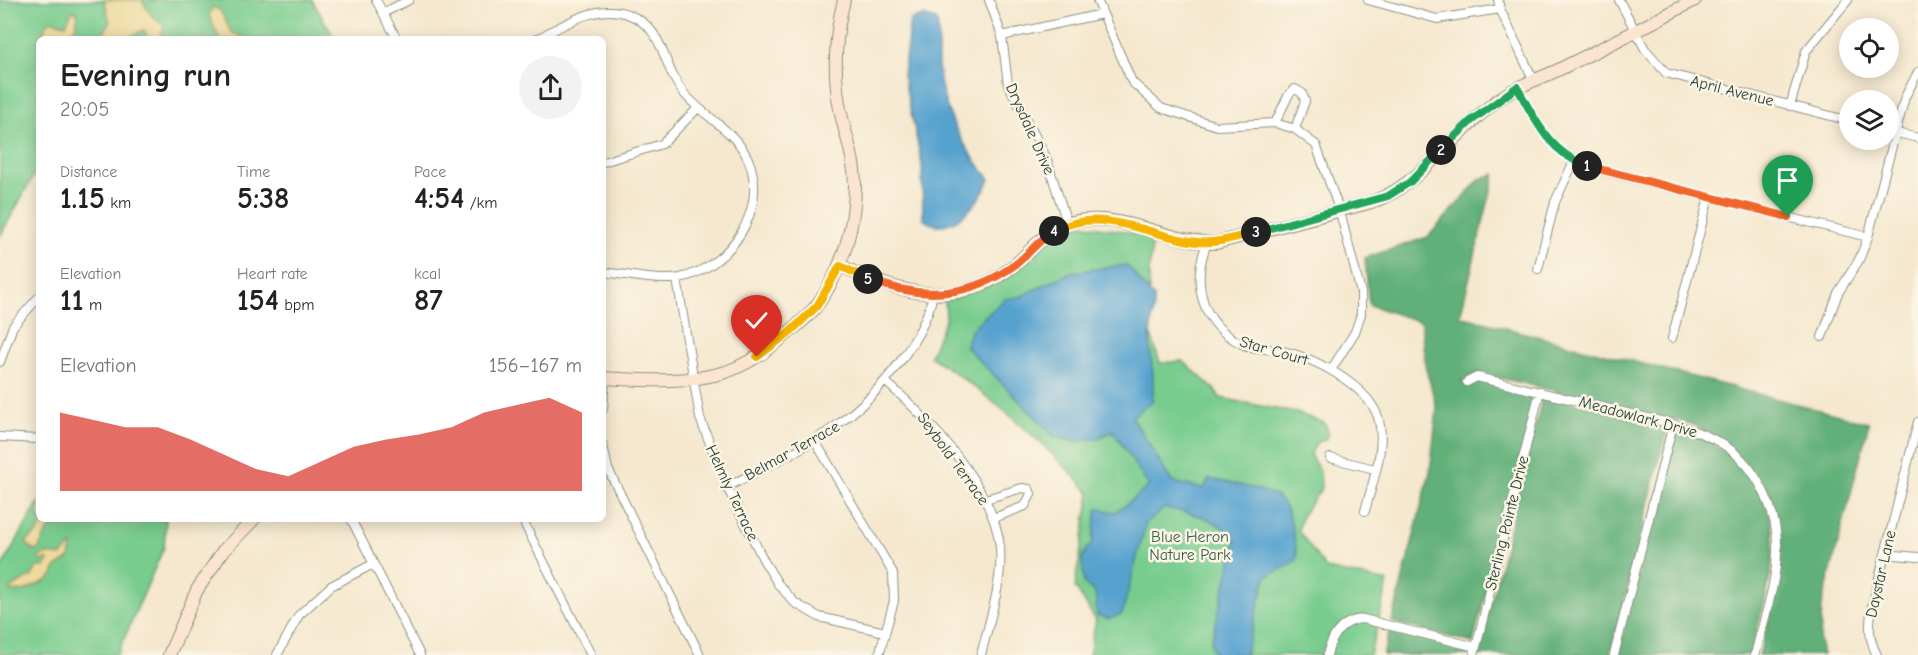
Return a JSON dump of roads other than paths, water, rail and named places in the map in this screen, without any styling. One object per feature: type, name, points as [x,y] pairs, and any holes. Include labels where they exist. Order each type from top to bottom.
[{"type":"street","points":[[376,0],[395,36]]},
{"type":"street","points":[[383,14],[409,0]]},
{"type":"street","points":[[606,378],[692,378],[726,372],[757,357],[774,345],[817,306],[840,266],[852,222],[855,185],[853,159],[840,108],[837,83],[837,48],[844,0]]},
{"type":"street","name":"Drysdale Drive","points":[[989,0],[1002,36],[1008,84],[1046,157],[1067,223]]},
{"type":"street","points":[[1097,0],[1132,82],[1161,108],[1217,126],[1275,123],[1295,129],[1316,145],[1340,212],[1361,293],[1360,314],[1355,332],[1330,370]]},
{"type":"street","points":[[1368,0],[1437,19],[1499,5],[1533,79]]},
{"type":"street","name":"April Avenue","points":[[1619,0],[1645,49],[1666,73],[1839,118]]},
{"type":"street","points":[[840,266],[884,286],[911,293],[958,292],[994,279],[1019,261],[1043,237],[1067,223],[1089,220],[1113,222],[1207,243],[1233,240],[1340,212],[1399,190],[1471,121],[1517,87],[1550,74],[1695,0]]},
{"type":"street","points":[[1790,106],[1806,51],[1848,0]]},
{"type":"street","points":[[543,36],[585,15],[615,11],[630,15],[656,35],[673,78],[697,109],[732,136],[748,160],[753,192],[748,218],[732,247],[717,261],[700,272],[677,279],[606,272]]},
{"type":"street","points":[[1002,36],[1102,14]]},
{"type":"street","points":[[1899,113],[1918,72]]},
{"type":"street","points":[[1517,87],[1541,131],[1550,142],[1574,161],[1868,237]]},
{"type":"street","points":[[1275,123],[1289,94],[1295,89],[1302,93],[1305,101],[1295,129]]},
{"type":"street","points":[[606,161],[662,144],[697,109]]},
{"type":"street","points":[[1899,134],[1918,138]]},
{"type":"street","points":[[1822,337],[1838,293],[1859,260],[1868,237],[1888,150]]},
{"type":"street","points":[[1538,269],[1555,202],[1574,161]]},
{"type":"street","points":[[1672,338],[1709,197]]},
{"type":"street","name":"Star Court","points":[[1207,243],[1198,274],[1201,296],[1211,319],[1225,334],[1243,345],[1303,357],[1330,370],[1355,387],[1369,401],[1378,417],[1380,437],[1365,512]]},
{"type":"street","name":"Helmly Terrace","points":[[677,279],[700,418],[727,487],[764,561],[778,584],[795,603],[819,617],[885,632]]},
{"type":"street","name":"Belmar Terrace","points":[[727,487],[815,441],[862,408],[886,382],[914,342],[930,312],[933,294]]},
{"type":"street","points":[[0,362],[13,326],[36,300]]},
{"type":"street","name":"Meadowlark Drive","points":[[1467,382],[1477,376],[1673,424],[1697,431],[1732,451],[1759,484],[1770,505],[1778,550],[1774,579],[1755,655]]},
{"type":"street","name":"Seybold Terrace","points":[[886,382],[921,413],[986,499],[994,518],[1000,548],[998,579],[981,655]]},
{"type":"street","name":"Sterling Pointe Drive","points":[[1475,651],[1540,391]]},
{"type":"street","name":"Daystar Lane","points":[[1877,655],[1870,642],[1869,627],[1918,422]]},
{"type":"street","points":[[1614,655],[1673,424]]},
{"type":"street","points":[[0,437],[36,439]]},
{"type":"street","points":[[815,441],[893,573],[894,601],[879,655]]},
{"type":"street","points":[[1330,458],[1375,469]]},
{"type":"street","points":[[606,459],[608,469],[700,655]]},
{"type":"street","points":[[986,499],[1022,488],[1029,489],[1031,494],[1025,506],[994,518]]},
{"type":"street","points":[[170,655],[196,590],[223,551],[251,522]]},
{"type":"street","points":[[352,522],[420,655]]},
{"type":"street","points":[[524,522],[591,655]]},
{"type":"street","points":[[1885,554],[1918,557]]},
{"type":"street","points":[[277,655],[299,615],[331,586],[373,564]]},
{"type":"street","points":[[1327,655],[1333,638],[1342,626],[1352,619],[1363,619],[1475,651]]},
{"type":"water","points":[[923,16],[936,20],[939,37],[940,82],[955,127],[962,141],[990,179],[972,207],[954,221],[944,225],[933,224],[923,219],[922,164],[903,75],[910,20]]},
{"type":"water","points":[[1126,265],[1154,297],[1150,340],[1152,401],[1132,417],[1172,482],[1201,488],[1205,487],[1209,479],[1245,486],[1278,498],[1283,503],[1289,517],[1296,561],[1266,577],[1245,655],[1215,655],[1211,643],[1236,541],[1222,527],[1195,515],[1165,508],[1146,523],[1122,614],[1109,619],[1097,615],[1095,593],[1084,583],[1082,559],[1087,548],[1092,545],[1097,510],[1100,508],[1112,512],[1117,511],[1149,486],[1113,431],[1098,438],[1079,441],[1056,438],[966,347],[975,326],[1004,299],[1020,297],[1071,272]]},
{"type":"park label","name":"Blue Heron Nature Park","points":[[1190,546]]}]
